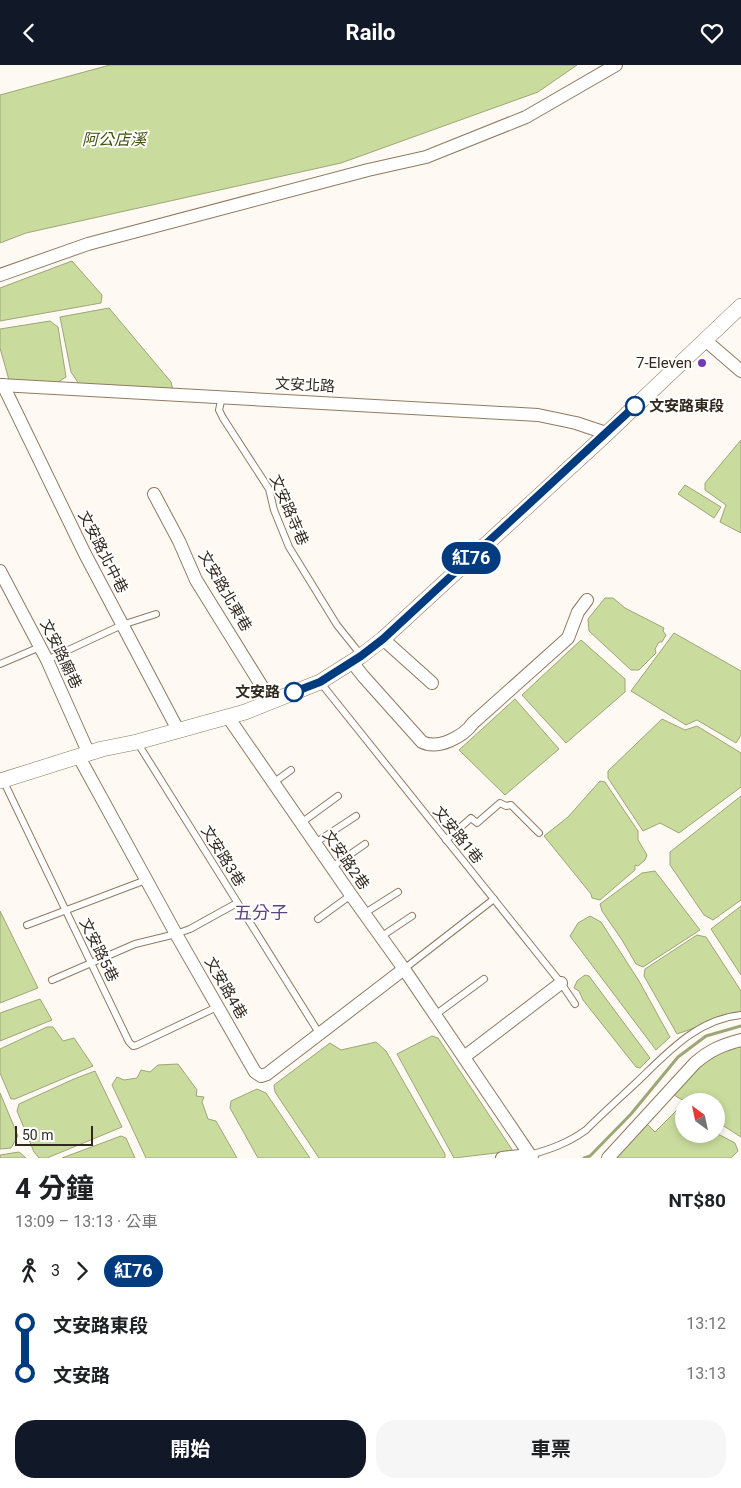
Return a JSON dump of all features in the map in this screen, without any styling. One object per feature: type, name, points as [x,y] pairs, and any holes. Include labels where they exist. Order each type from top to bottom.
[{"type":"street","points":[[0,275],[88,244],[368,170],[426,157],[526,117],[616,65]]},
{"type":"street","points":[[2,781],[102,749],[137,742],[228,717],[320,682],[356,659],[383,639],[741,306]]},
{"type":"street","points":[[705,340],[741,371]]},
{"type":"street","name":"文安北路","points":[[2,385],[538,415],[576,423],[606,433]]},
{"type":"street","name":"文安路北中巷","points":[[2,385],[85,554],[178,731]]},
{"type":"street","name":"文安路北東巷","points":[[154,494],[179,541],[196,580],[272,701]]},
{"type":"street","name":"文安路廟巷","points":[[0,571],[47,660],[84,755]]},
{"type":"street","points":[[356,659],[363,676],[422,742],[429,745],[436,744],[454,739],[468,730],[473,723],[568,637],[578,612],[587,600]]},
{"type":"street","points":[[383,639],[432,683]]},
{"type":"street","name":"文安路2巷","points":[[228,717],[350,895],[382,936],[531,1156]]},
{"type":"street","name":"文安路4巷","points":[[84,755],[146,880],[255,1072],[261,1076],[267,1074],[404,969]]},
{"type":"street","points":[[464,1057],[561,983]]},
{"type":"street","points":[[608,1158],[695,1063],[708,1052],[741,1040]]},
{"type":"street","points":[[502,1158],[531,1156]]},
{"type":"lane","name":"文安路寺巷","points":[[222,397],[219,409],[223,418],[269,489],[274,511],[289,547],[356,659]]},
{"type":"lane","points":[[47,660],[122,625],[156,614]]},
{"type":"lane","points":[[0,664],[40,647]]},
{"type":"lane","name":"文安路1巷","points":[[320,682],[561,983],[575,1005]]},
{"type":"lane","name":"文安路3巷","points":[[137,742],[319,1033]]},
{"type":"lane","points":[[273,783],[291,770]]},
{"type":"lane","name":"文安路5巷","points":[[2,781],[92,962],[129,1042],[133,1046],[217,1007]]},
{"type":"lane","points":[[301,823],[338,796]]},
{"type":"lane","points":[[446,840],[471,818],[477,823],[500,803],[506,806],[511,805],[539,833]]},
{"type":"lane","points":[[315,843],[356,815]]},
{"type":"lane","points":[[332,867],[365,845]]},
{"type":"lane","points":[[27,925],[146,880]]},
{"type":"lane","points":[[365,913],[398,892]]},
{"type":"lane","points":[[318,919],[350,895]]},
{"type":"lane","points":[[404,969],[494,899]]},
{"type":"lane","points":[[52,980],[135,944],[190,929],[237,903]]},
{"type":"lane","points":[[382,936],[412,916]]},
{"type":"lane","points":[[437,1018],[484,979]]},
{"type":"lane","points":[[531,1156],[573,1140],[586,1130],[685,1037],[714,1022],[731,1016],[741,1015]]},
{"type":"water","name":"阿公店溪","points":[[110,65],[577,65],[538,92],[341,163],[26,233],[0,243],[0,95]]},
{"type":"water","points":[[72,261],[102,295],[101,303],[0,321],[0,288]]},
{"type":"water","points":[[109,308],[171,382],[173,390],[79,384],[71,372],[60,317]]},
{"type":"water","points":[[50,321],[58,327],[66,377],[55,384],[9,380],[0,348],[0,329]]},
{"type":"water","points":[[741,440],[741,533],[720,522],[726,505],[705,490],[705,483]]},
{"type":"water","points":[[685,485],[721,507],[714,518],[678,494]]},
{"type":"water","points":[[605,598],[613,598],[625,608],[664,628],[663,631],[666,635],[655,649],[656,653],[639,670],[631,670],[589,631],[588,619]]},
{"type":"water","points":[[674,633],[741,671],[741,735],[736,743],[697,720],[686,725],[631,691]]},
{"type":"water","points":[[581,640],[625,679],[625,692],[566,743],[522,695]]},
{"type":"water","points":[[515,699],[559,749],[505,795],[459,750]]},
{"type":"water","points":[[662,719],[685,730],[697,726],[741,753],[741,787],[679,833],[660,823],[643,831],[608,778],[608,771]]},
{"type":"water","points":[[600,781],[605,782],[638,831],[638,840],[647,855],[645,860],[638,866],[635,865],[635,870],[600,900],[592,898],[591,894],[544,836],[568,817]]},
{"type":"water","points":[[741,796],[741,900],[713,920],[704,915],[670,865],[670,852]]},
{"type":"water","points":[[655,871],[700,930],[643,967],[636,964],[602,911],[600,904],[642,873]]},
{"type":"water","points":[[741,906],[741,975],[711,929]]},
{"type":"water","points":[[0,911],[38,988],[0,1003]]},
{"type":"water","points":[[590,916],[601,922],[639,981],[670,1037],[656,1050],[570,936],[578,923]]},
{"type":"water","points":[[697,935],[706,937],[741,991],[741,1012],[677,1034],[644,976],[645,969]]},
{"type":"water","points":[[585,975],[589,976],[650,1058],[640,1068],[636,1067],[583,1000],[579,991],[574,988],[577,981]]},
{"type":"water","points":[[40,999],[52,1020],[0,1041],[0,1013]]},
{"type":"water","points":[[47,1027],[53,1027],[63,1041],[74,1038],[93,1066],[11,1099],[0,1073],[0,1049]]},
{"type":"water","points":[[432,1036],[438,1038],[513,1151],[454,1158],[397,1054]]},
{"type":"water","points":[[376,1042],[386,1051],[445,1154],[445,1158],[319,1158],[275,1092],[274,1085],[330,1043],[341,1050]]},
{"type":"water","points":[[741,1044],[741,1137],[725,1127],[725,1093],[675,1093],[674,1095],[676,1084],[724,1047]]},
{"type":"water","points":[[178,1064],[197,1090],[196,1096],[204,1097],[202,1102],[208,1119],[216,1121],[237,1158],[146,1158],[112,1085],[117,1077],[124,1080],[137,1078],[141,1070],[150,1072],[158,1065]]},
{"type":"water","points":[[95,1071],[122,1127],[47,1158],[39,1158],[34,1152],[17,1111],[19,1104]]},
{"type":"water","points":[[257,1089],[266,1093],[310,1158],[258,1158],[230,1108],[231,1101]]},
{"type":"water","points":[[0,1093],[18,1136],[11,1148],[0,1149]]},
{"type":"water","points":[[675,1112],[675,1143],[725,1143],[725,1138],[735,1143],[738,1151],[731,1158],[613,1158],[644,1121],[655,1132]]},
{"type":"water","points":[[121,1136],[126,1138],[135,1158],[62,1158]]},
{"type":"water","points":[[19,1152],[26,1158],[0,1158],[0,1155]]},
{"type":"waterway","points":[[584,1158],[590,1156],[631,1114],[678,1057],[706,1036],[741,1026]]},
{"type":"bus line","name":"紅76","points":[[294,692],[320,682],[361,656],[383,639],[635,406]]},
{"type":"place","name":"7-Eleven","points":[[702,363]]},
{"type":"place","name":"文安路東段","points":[[635,406]]},
{"type":"place","name":"文安路","points":[[294,692]]},
{"type":"district","name":"五分子","points":[[261,913]]}]
